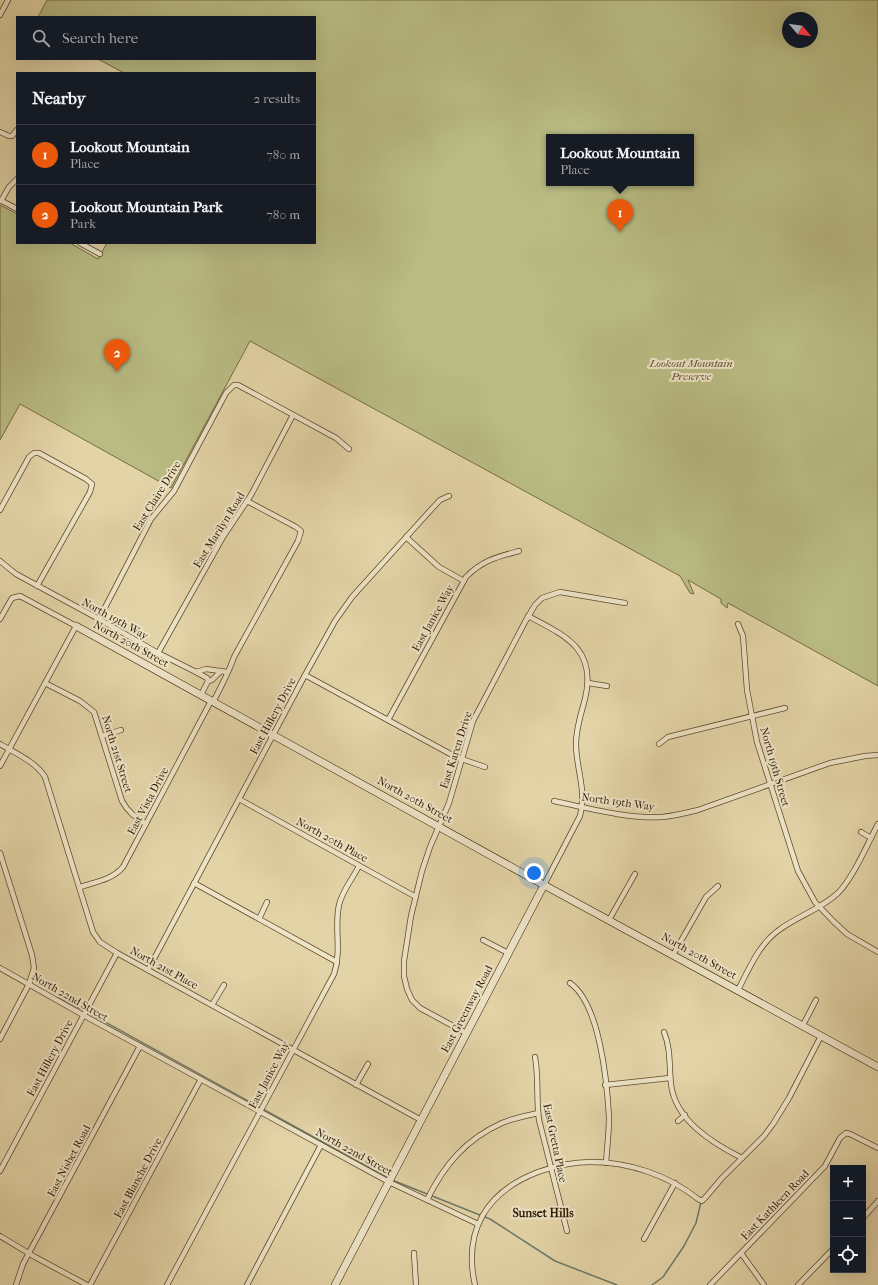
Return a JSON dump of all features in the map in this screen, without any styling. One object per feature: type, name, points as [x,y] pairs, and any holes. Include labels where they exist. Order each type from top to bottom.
[{"type":"street","points":[[0,15],[8,0]]},
{"type":"street","points":[[0,132],[12,136],[16,131]]},
{"type":"street","points":[[16,180],[9,187],[1,200],[16,208]]},
{"type":"street","points":[[82,244],[100,254]]},
{"type":"street","name":"East Claire Drive","points":[[99,619],[151,519],[174,491],[226,393],[234,385],[238,385],[293,415]]},
{"type":"street","points":[[293,415],[336,438],[349,449]]},
{"type":"street","name":"East Marilyn Road","points":[[158,653],[223,537],[247,501],[293,415]]},
{"type":"street","points":[[0,510],[29,456],[34,452],[40,453],[86,479],[92,484],[90,492],[37,586]]},
{"type":"street","name":"East Hillery Drive","points":[[148,970],[305,674],[335,621],[348,601],[406,537],[440,500],[449,496]]},
{"type":"street","name":"East Vista Drive","points":[[80,887],[107,879],[117,873],[127,861],[222,685],[242,642],[298,541],[301,531],[296,527],[247,501]]},
{"type":"street","points":[[406,537],[439,567],[464,581]]},
{"type":"street","name":"East Janice Way","points":[[388,720],[464,581],[478,566],[488,560],[519,551]]},
{"type":"street","name":"North 19th Way","points":[[0,561],[16,574],[37,586],[158,653],[196,672]]},
{"type":"street","name":"East Karen Drive","points":[[466,1033],[420,1008],[412,1000],[407,989],[404,976],[404,961],[411,916],[424,865],[449,803],[477,712],[528,616],[535,605],[542,598],[560,592],[625,604]]},
{"type":"street","name":"North 20th Street","points":[[0,619],[12,598],[16,596],[26,598],[544,885],[878,1067]]},
{"type":"street","points":[[528,616],[560,633],[575,645],[585,660],[588,683],[607,686]]},
{"type":"street","name":"North 19th Street","points":[[738,624],[743,636],[745,672],[751,716],[757,742],[798,871],[820,907],[841,929],[878,952]]},
{"type":"street","points":[[0,766],[76,626]]},
{"type":"street","points":[[196,672],[206,669],[227,672]]},
{"type":"street","points":[[201,695],[208,681],[214,678],[221,671]]},
{"type":"street","points":[[196,672],[208,681]]},
{"type":"street","points":[[305,674],[462,760],[485,767]]},
{"type":"street","points":[[214,678],[222,685]]},
{"type":"street","name":"North 21st Street","points":[[45,683],[80,701],[94,712],[125,807],[132,816],[146,824]]},
{"type":"street","name":"East Greenway Road","points":[[335,1285],[580,816],[582,807],[582,792],[576,746],[576,734],[588,683]]},
{"type":"street","points":[[658,744],[668,738],[785,708]]},
{"type":"street","points":[[102,736],[121,730]]},
{"type":"street","name":"North 21st Place","points":[[0,744],[33,765],[45,777],[96,937],[100,942],[117,953],[421,1120]]},
{"type":"street","name":"North 19th Way","points":[[554,801],[611,813],[647,818],[680,815],[830,763],[878,755]]},
{"type":"street","name":"North 20th Place","points":[[239,799],[416,896]]},
{"type":"street","points":[[738,990],[761,949],[772,935],[828,902],[840,891],[848,880],[878,824]]},
{"type":"street","points":[[861,832],[871,838]]},
{"type":"street","points":[[0,853],[34,968],[30,984],[0,1039]]},
{"type":"street","name":"East Janice Way","points":[[166,1285],[334,974],[337,962],[339,904],[359,866]]},
{"type":"street","points":[[609,920],[635,874]]},
{"type":"street","points":[[194,883],[337,962]]},
{"type":"street","points":[[673,955],[706,897],[718,886]]},
{"type":"street","points":[[8,898],[13,896]]},
{"type":"street","points":[[258,919],[267,902]]},
{"type":"street","points":[[483,940],[508,953]]},
{"type":"street","name":"East Hillery Drive","points":[[0,1171],[117,953]]},
{"type":"street","name":"North 22nd Street","points":[[0,968],[389,1182],[478,1224]]},
{"type":"street","points":[[570,983],[580,991],[587,1004],[594,1021],[599,1041],[609,1118],[606,1163]]},
{"type":"street","points":[[212,1005],[224,985]]},
{"type":"street","points":[[802,1025],[816,1000]]},
{"type":"street","points":[[664,1032],[668,1045],[670,1078],[674,1098],[685,1116],[710,1140],[742,1158]]},
{"type":"street","points":[[475,1285],[472,1267],[472,1248],[478,1224],[488,1207],[503,1190],[522,1178],[569,1163],[591,1162],[620,1164],[657,1174],[675,1183],[702,1201],[764,1136],[778,1118],[822,1036]]},
{"type":"street","name":"East Nisbet Road","points":[[16,1285],[23,1264],[140,1046]]},
{"type":"street","name":"East Gretta Place","points":[[535,1057],[537,1069],[536,1087],[538,1113],[550,1168],[567,1231]]},
{"type":"street","points":[[356,1085],[368,1064]]},
{"type":"street","points":[[605,1085],[670,1078]]},
{"type":"street","name":"East Blanche Drive","points":[[90,1285],[201,1079]]},
{"type":"street","points":[[427,1200],[448,1163],[472,1140],[483,1132],[503,1122],[538,1113]]},
{"type":"street","points":[[678,1121],[685,1116]]},
{"type":"street","name":"East Kathleen Road","points":[[710,1285],[825,1166],[840,1138],[846,1133],[878,1148]]},
{"type":"street","points":[[247,1285],[321,1145]]},
{"type":"street","points":[[644,1239],[675,1183]]},
{"type":"street","points":[[866,1215],[878,1201]]},
{"type":"street","points":[[0,1236],[87,1285]]},
{"type":"street","points":[[798,1285],[830,1252]]},
{"type":"street","points":[[414,1253],[416,1285]]},
{"type":"street","points":[[741,1253],[764,1285]]},
{"type":"green space","name":"Lookout Mountain Preserve","points":[[47,0],[878,0],[878,686],[728,603],[727,608],[721,603],[721,599],[688,580],[694,594],[690,593],[680,576],[250,341],[171,488],[20,404],[0,440],[0,205],[16,213],[16,244],[72,244],[98,259],[106,244],[316,244],[316,72],[122,72],[100,60],[316,60],[316,16],[39,16]]},
{"type":"waterway","points":[[58,998],[85,1011],[388,1178]]},
{"type":"waterway","points":[[392,1180],[490,1219],[555,1261],[617,1285]]},
{"type":"waterway","points":[[652,1285],[663,1277],[684,1246],[696,1223],[701,1202]]},
{"type":"place","name":"Lookout Mountain","points":[[620,232]]},
{"type":"place","name":"Lookout Mountain Park","points":[[117,372]]},
{"type":"district","name":"Sunset Hills","points":[[543,1213]]}]
